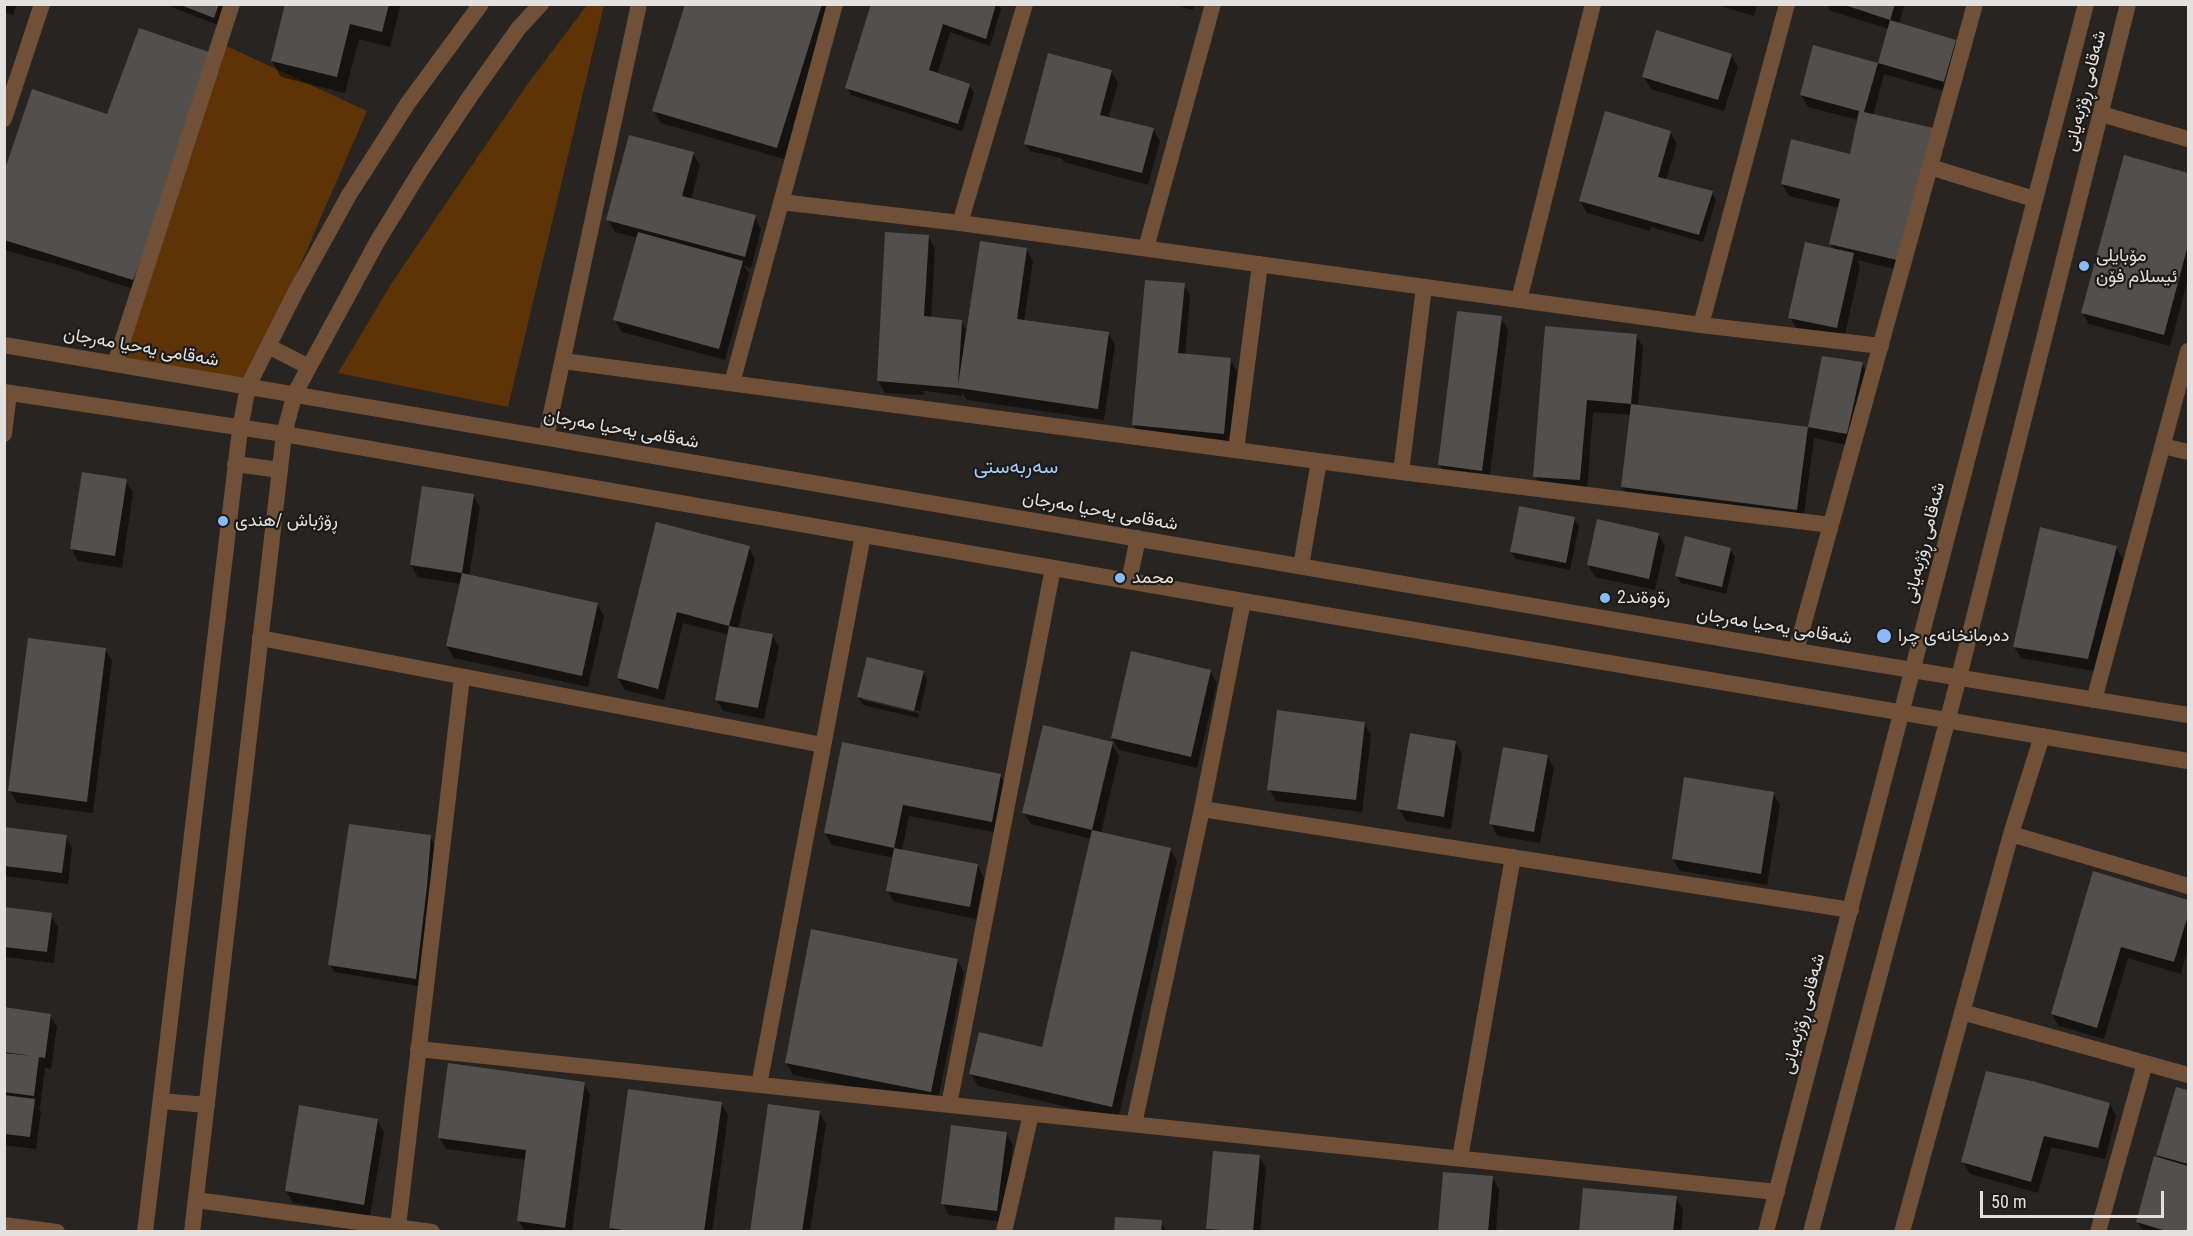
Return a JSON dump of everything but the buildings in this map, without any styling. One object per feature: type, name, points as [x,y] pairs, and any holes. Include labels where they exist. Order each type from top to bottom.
[{"type":"street","points":[[4,119],[42,4]]},
{"type":"street","points":[[115,363],[232,4]]},
{"type":"street","points":[[145,1232],[235,464],[248,386],[296,291],[349,195],[408,103],[481,4]]},
{"type":"street","points":[[192,1232],[284,434],[296,393],[377,243],[421,170],[512,38],[541,4]]},
{"type":"street","points":[[546,437],[639,4]]},
{"type":"street","points":[[732,383],[835,4]]},
{"type":"street","points":[[960,223],[1025,4]]},
{"type":"street","points":[[1146,248],[1213,4]]},
{"type":"street","points":[[1519,300],[1593,4]]},
{"type":"street","points":[[1701,325],[1787,4]]},
{"type":"street","points":[[1796,651],[1975,4]]},
{"type":"street","name":"شەقامی ڕۆژبەیانی","points":[[1767,1232],[2086,4]]},
{"type":"street","name":"شەقامی ڕۆژبەیانی","points":[[1811,1232],[1959,676],[2128,4]]},
{"type":"street","points":[[2101,114],[2188,139]]},
{"type":"street","points":[[1930,167],[2034,199]]},
{"type":"street","points":[[781,202],[960,223],[1701,325],[1881,346]]},
{"type":"street","points":[[1236,450],[1260,264]]},
{"type":"street","points":[[1401,472],[1424,287]]},
{"type":"street","name":"شەقامی یەحیا مەرجان","points":[[4,345],[2188,716]]},
{"type":"street","points":[[268,346],[309,367]]},
{"type":"street","points":[[2094,699],[2188,351]]},
{"type":"street","points":[[562,361],[1401,472],[1831,525]]},
{"type":"street","points":[[4,434],[7,393],[284,434],[1243,601],[2188,761]]},
{"type":"street","points":[[2163,446],[2188,453]]},
{"type":"street","points":[[1301,566],[1319,461]]},
{"type":"street","points":[[235,464],[280,470]]},
{"type":"street","points":[[759,1085],[863,535]]},
{"type":"street","points":[[1129,581],[1138,538]]},
{"type":"street","points":[[949,1105],[1053,568]]},
{"type":"street","points":[[1134,1124],[1202,809],[1243,601]]},
{"type":"street","points":[[260,638],[823,745]]},
{"type":"street","points":[[398,1227],[462,677]]},
{"type":"street","points":[[1902,1232],[2011,834],[2042,736]]},
{"type":"street","points":[[1202,809],[1851,909]]},
{"type":"street","points":[[2011,834],[2188,886]]},
{"type":"street","points":[[1460,1158],[1513,857]]},
{"type":"street","points":[[1962,1012],[2188,1075]]},
{"type":"street","points":[[418,1049],[1777,1192]]},
{"type":"street","points":[[2098,1232],[2145,1063]]},
{"type":"street","points":[[161,1101],[207,1105]]},
{"type":"street","points":[[1004,1232],[1031,1114]]},
{"type":"street","points":[[196,1200],[432,1232]]},
{"type":"street","points":[[4,1225],[57,1232]]},
{"type":"shaded area","points":[[587,5],[604,5],[508,407],[338,373],[393,281],[529,82]]},
{"type":"shaded area","points":[[220,43],[367,111],[248,386],[115,364]]},
{"type":"place","name":"مۆبایلی ئیسلام فۆن","points":[[2084,266]]},
{"type":"place","name":"ڕۆژباش /ھندی","points":[[223,521]]},
{"type":"place","name":"محمد","points":[[1120,578]]},
{"type":"place","name":"رةوةند2","points":[[1605,598]]},
{"type":"place","name":"دەرمانخانەی چرا","points":[[1884,636]]},
{"type":"district","name":"سه‌ربه‌ستی","points":[[1016,468]]}]
